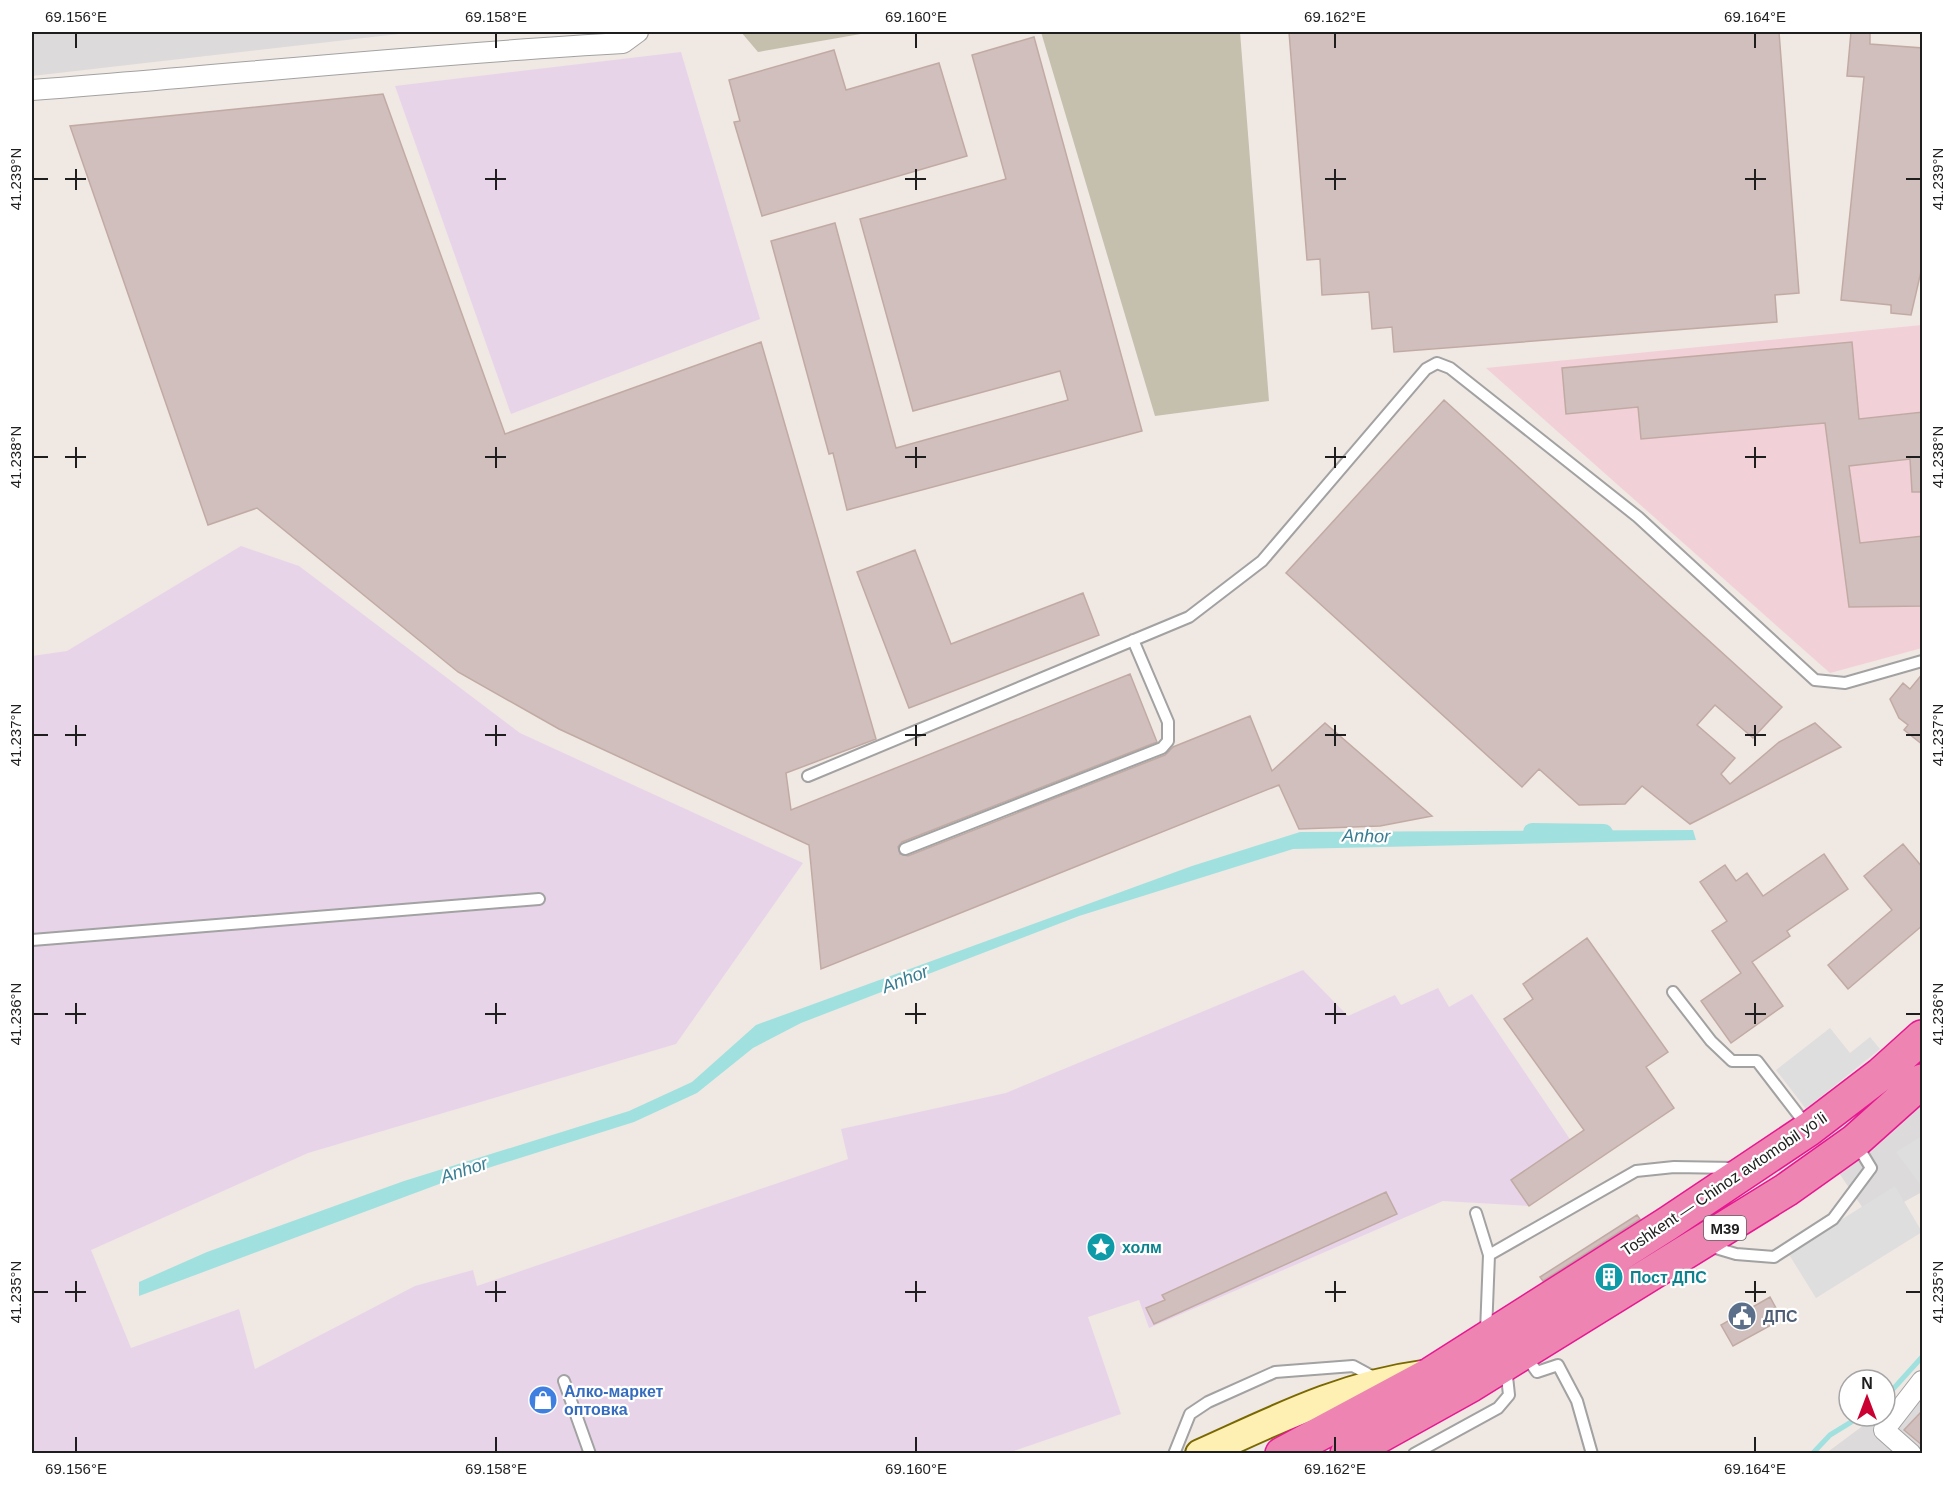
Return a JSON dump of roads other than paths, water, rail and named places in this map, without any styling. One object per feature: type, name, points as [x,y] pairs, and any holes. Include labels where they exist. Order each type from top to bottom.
[{"type":"highway","name":"Toshkent — Chinoz avtomobil yoʻli","points":[[1347,1454],[1402,1425],[1505,1352],[1750,1169],[1809,1129],[1918,1040]]},
{"type":"highway","points":[[1855,1141],[1923,1081]]},
{"type":"highway","name":"M39","points":[[1855,1141],[1923,1110]]},
{"type":"highway","name":"Toshkent — Chinoz avtomobil yoʻli","points":[[1282,1454],[1431,1374],[1505,1352],[1700,1243],[1786,1190],[1855,1141]]},
{"type":"street","points":[[32,90],[293,70],[479,51],[623,43],[638,32]]},
{"type":"street","name":"M39","points":[[1200,1454],[1313,1404],[1380,1381],[1431,1374]]},
{"type":"street","points":[[1911,1454],[1884,1430],[1923,1380]]},
{"type":"lane","points":[[808,776],[1189,617],[1262,561],[1426,369],[1437,363],[1450,368],[1638,517],[1815,680],[1845,683],[1923,661]]},
{"type":"lane","points":[[905,849],[1162,748],[1168,741],[1168,722],[1133,640]]},
{"type":"lane","points":[[32,940],[539,899]]},
{"type":"lane","points":[[1673,992],[1711,1041],[1732,1060],[1757,1061],[1809,1129]]},
{"type":"lane","points":[[1700,1243],[1736,1254],[1774,1257],[1833,1219],[1871,1168],[1855,1141]]},
{"type":"lane","points":[[1489,1255],[1636,1171],[1674,1167],[1750,1169]]},
{"type":"lane","points":[[1414,1454],[1498,1408],[1509,1395],[1505,1352],[1489,1255],[1476,1213]]},
{"type":"lane","points":[[1505,1352],[1537,1372],[1558,1365],[1578,1401],[1592,1454]]},
{"type":"lane","points":[[1174,1454],[1190,1414],[1208,1401],[1275,1372],[1353,1366],[1380,1381]]},
{"type":"lane","points":[[564,1381],[590,1454]]},
{"type":"water","points":[[1693,830],[1696,840],[1293,849],[1079,916],[801,1023],[753,1048],[697,1093],[634,1122],[450,1180],[139,1296],[139,1282],[207,1252],[404,1181],[629,1111],[692,1082],[756,1025],[1192,866],[1300,832]]},
{"type":"waterway","name":"Anhor","points":[[1532,832],[1604,833]]},
{"type":"waterway","name":"Anhor","points":[[1897,1385],[1922,1357]]},
{"type":"waterway","name":"Anhor","points":[[1812,1454],[1830,1435],[1841,1428]]},
{"type":"place","name":"холм","points":[[1101,1247]]},
{"type":"place","name":"Пост ДПС","points":[[1609,1277]]},
{"type":"place","name":"ДПС","points":[[1742,1316]]},
{"type":"place","name":"Алко-маркет оптовка","points":[[543,1400]]}]
